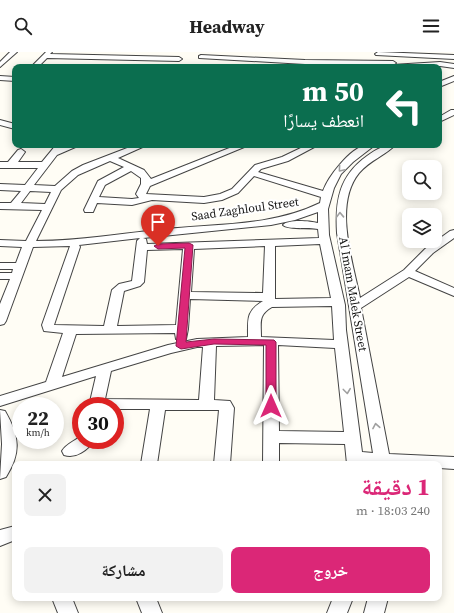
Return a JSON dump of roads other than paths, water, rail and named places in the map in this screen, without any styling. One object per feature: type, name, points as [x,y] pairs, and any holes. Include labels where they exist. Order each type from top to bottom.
[{"type":"street","points":[[0,56],[4,52]]},
{"type":"street","points":[[0,65],[14,52]]},
{"type":"street","points":[[176,64],[182,52]]},
{"type":"street","points":[[37,64],[47,54],[78,56],[88,59],[179,59]]},
{"type":"street","points":[[368,54],[454,56]]},
{"type":"street","points":[[392,55],[392,64]]},
{"type":"street","points":[[71,64],[78,56]]},
{"type":"street","points":[[201,57],[284,60],[305,64]]},
{"type":"street","points":[[442,64],[453,66]]},
{"type":"street","points":[[442,71],[453,66]]},
{"type":"street","points":[[0,78],[12,79]]},
{"type":"street","points":[[442,84],[454,78]]},
{"type":"street","points":[[442,117],[454,112]]},
{"type":"street","points":[[0,122],[12,126]]},
{"type":"street","points":[[14,206],[58,148]]},
{"type":"street","points":[[54,153],[68,148]]},
{"type":"street","points":[[0,321],[28,248],[58,189],[75,173],[110,157],[135,148]]},
{"type":"street","points":[[146,184],[237,148]]},
{"type":"street","points":[[110,157],[132,167],[146,177],[146,184],[141,194],[144,197],[204,200],[222,197],[235,191],[252,172],[262,165],[285,159],[308,148]]},
{"type":"street","name":"Al Imam Malek Street","points":[[355,461],[340,338],[338,302],[324,227],[325,200],[333,179],[345,164],[366,148]]},
{"type":"street","name":"Al Imam Malek Street","points":[[382,461],[341,227],[340,210],[347,183],[358,168],[386,148]]},
{"type":"street","points":[[11,165],[21,152]]},
{"type":"street","points":[[0,165],[45,166]]},
{"type":"street","points":[[89,210],[104,181],[132,167]]},
{"type":"street","points":[[252,172],[325,200]]},
{"type":"street","points":[[0,187],[58,189]]},
{"type":"street","points":[[93,200],[132,202],[150,198]]},
{"type":"street","name":"Saad Zaghloul Street","points":[[0,244],[28,248],[50,244],[264,222],[306,214],[325,200]]},
{"type":"street","points":[[0,206],[48,207]]},
{"type":"street","name":"Saad Zaghloul Street","points":[[0,250],[142,244],[302,223],[324,227]]},
{"type":"street","points":[[356,306],[408,272],[429,251],[454,233]]},
{"type":"street","points":[[110,329],[118,290],[138,282],[142,244],[270,244],[326,241]]},
{"type":"street","points":[[254,342],[255,315],[269,300],[270,244]]},
{"type":"street","points":[[181,346],[189,245]]},
{"type":"street","points":[[75,247],[48,326],[52,329],[71,330],[182,329]]},
{"type":"street","points":[[0,266],[19,271]]},
{"type":"street","points":[[0,276],[19,271]]},
{"type":"street","points":[[408,272],[454,292]]},
{"type":"street","points":[[185,294],[269,300],[338,302]]},
{"type":"street","points":[[52,385],[71,330]]},
{"type":"street","points":[[0,401],[181,346],[210,342],[271,342],[340,338],[358,334],[360,331]]},
{"type":"street","points":[[206,404],[210,342]]},
{"type":"street","points":[[270,461],[271,342]]},
{"type":"street","points":[[344,369],[352,364],[357,364],[366,369]]},
{"type":"street","points":[[98,397],[105,368]]},
{"type":"street","points":[[150,461],[158,404]]},
{"type":"street","points":[[124,405],[225,405],[227,407],[222,461]]},
{"type":"street","points":[[0,415],[8,434],[11,449],[5,466],[0,472]]},
{"type":"street","points":[[271,437],[352,438]]},
{"type":"street","points":[[70,451],[74,449]]},
{"type":"street","points":[[442,463],[454,463]]},
{"type":"street","points":[[0,538],[12,534]]},
{"type":"street","points":[[63,601],[68,613]]},
{"type":"street","points":[[147,601],[152,613]]},
{"type":"street","points":[[338,613],[342,601]]},
{"type":"street","points":[[374,613],[377,601]]}]
